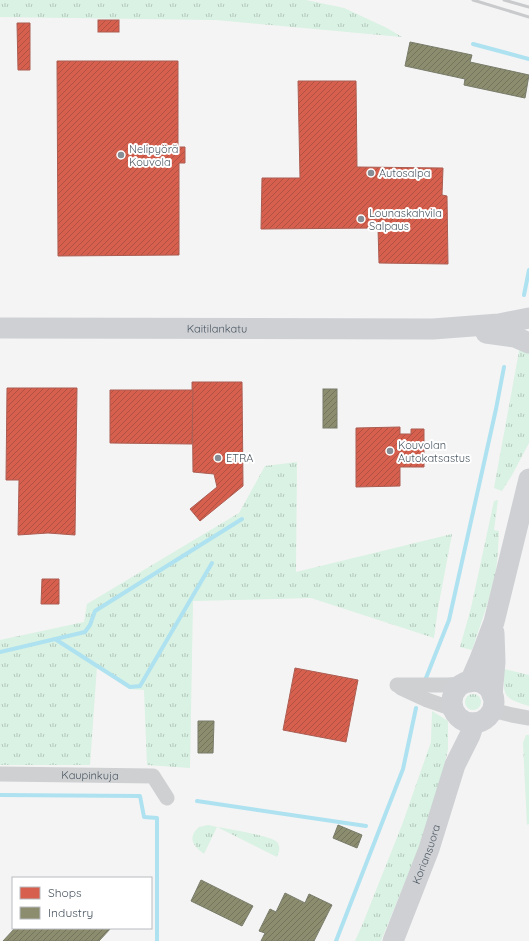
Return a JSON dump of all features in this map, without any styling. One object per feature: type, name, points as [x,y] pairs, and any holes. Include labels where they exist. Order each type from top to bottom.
[{"type":"main road","name":"Kaitilankatu","points":[[0,328],[433,329],[499,324],[529,318]]},
{"type":"main road","name":"Kaitilankatu","points":[[433,329],[504,335],[516,337],[529,343]]},
{"type":"main road","points":[[467,683],[480,659],[494,622],[529,479]]},
{"type":"main road","points":[[492,702],[489,689],[483,684],[477,682],[467,683],[458,688],[454,694],[452,702],[454,712],[464,721],[474,723],[485,719],[492,702],[495,662],[494,622]]},
{"type":"main road","name":"Koriansuora","points":[[454,712],[454,765]]},
{"type":"main road","name":"Koriansuora","points":[[393,941],[429,848],[454,765],[470,735],[474,723]]},
{"type":"street","points":[[454,712],[397,685],[442,685],[467,683]]},
{"type":"street","points":[[492,702],[512,715],[529,718]]},
{"type":"street","name":"Kaupinkuja","points":[[0,774],[153,776],[166,798]]},
{"type":"green space","points":[[0,0],[306,0],[344,8],[387,28],[402,37],[216,20],[0,17]]},
{"type":"green space","points":[[520,346],[529,353],[529,443],[502,491],[494,488]]},
{"type":"green space","points":[[297,462],[296,572],[452,534],[434,638],[311,598],[193,601],[190,768],[147,765],[144,690],[129,689],[97,666],[90,765],[0,765],[0,640],[84,622],[87,604],[239,513],[265,466]]},
{"type":"green space","points":[[498,500],[494,530],[499,531],[496,570],[488,603],[472,650],[460,647],[471,608],[494,501]]},
{"type":"green space","points":[[504,669],[529,675],[529,706],[514,701],[506,695],[504,685]]},
{"type":"green space","points":[[470,694],[476,694],[481,699],[479,708],[476,710],[470,710],[465,705],[465,699]]},
{"type":"green space","points":[[432,711],[448,721],[448,749],[443,772],[420,845],[381,941],[355,941],[402,825],[431,742]]},
{"type":"green space","points":[[526,735],[529,735],[529,824],[527,825],[523,743]]},
{"type":"green space","points":[[208,825],[256,834],[273,839],[279,846],[277,857],[217,827],[204,854],[194,845],[192,838],[195,831],[199,827]]},
{"type":"building: Shops","points":[[98,20],[119,20],[119,32],[98,32]]},
{"type":"building: Shops","points":[[17,23],[30,23],[30,70],[18,70]]},
{"type":"building: Shops","name":"Nelipyörä Kouvola","points":[[57,61],[178,61],[178,147],[185,147],[185,163],[179,163],[179,255],[58,256]]},
{"type":"building: Shops","name":"Autosalpa","points":[[298,81],[356,81],[357,167],[443,168],[442,195],[447,196],[448,264],[379,263],[378,228],[261,229],[262,178],[300,178]]},
{"type":"building: Shops","name":"ETRA","points":[[192,382],[242,382],[243,486],[200,521],[190,509],[217,487],[214,474],[193,472]]},
{"type":"building: Shops","points":[[7,388],[77,388],[75,535],[48,533],[18,535],[19,480],[6,480]]},
{"type":"building: Shops","points":[[110,390],[193,390],[192,444],[110,443]]},
{"type":"building: Shops","name":"Kouvolan Autokatsastus","points":[[400,427],[400,434],[411,434],[411,429],[424,429],[424,467],[400,467],[400,486],[356,487],[356,428]]},
{"type":"building: Shops","points":[[42,579],[59,579],[59,604],[41,604]]},
{"type":"building: Shops","points":[[295,668],[358,680],[346,742],[283,730]]},
{"type":"building: Industry","points":[[410,42],[472,55],[470,62],[529,75],[525,98],[464,85],[465,79],[405,66]]},
{"type":"building: Industry","points":[[323,389],[337,389],[337,428],[323,428]]},
{"type":"building: Industry","points":[[198,721],[214,721],[213,753],[198,753]]},
{"type":"building: Industry","points":[[338,825],[362,835],[357,848],[333,838]]},
{"type":"building: Industry","points":[[201,880],[253,906],[242,926],[191,901]]},
{"type":"building: Industry","points":[[285,893],[305,903],[309,894],[332,905],[314,941],[261,941],[265,933],[259,931],[270,909],[276,912]]},
{"type":"building: Industry","points":[[14,929],[110,929],[99,941],[3,941]]},
{"type":"waterway","points":[[473,44],[529,59]]},
{"type":"waterway","points":[[524,295],[529,270]]},
{"type":"waterway","points":[[426,678],[449,620],[504,367]]},
{"type":"waterway","points":[[0,652],[85,632],[90,625],[95,611],[242,519]]},
{"type":"waterway","points":[[55,639],[130,687],[140,686],[212,563]]},
{"type":"waterway","points":[[336,941],[403,769],[416,708]]},
{"type":"waterway","points":[[0,795],[140,796],[144,817],[157,818],[157,941]]},
{"type":"waterway","points":[[197,801],[366,826]]},
{"type":"railway","points":[[473,0],[529,17]]},
{"type":"railway","points":[[504,0],[529,7]]},
{"type":"place","name":"Nelipyörä Kouvola","points":[[121,155]]},
{"type":"place","name":"Autosalpa","points":[[371,173]]},
{"type":"place","name":"Lounaskahvila Salpaus","points":[[361,219]]},
{"type":"place","name":"Kouvolan Autokatsastus","points":[[390,451]]},
{"type":"place","name":"ETRA","points":[[218,458]]}]
